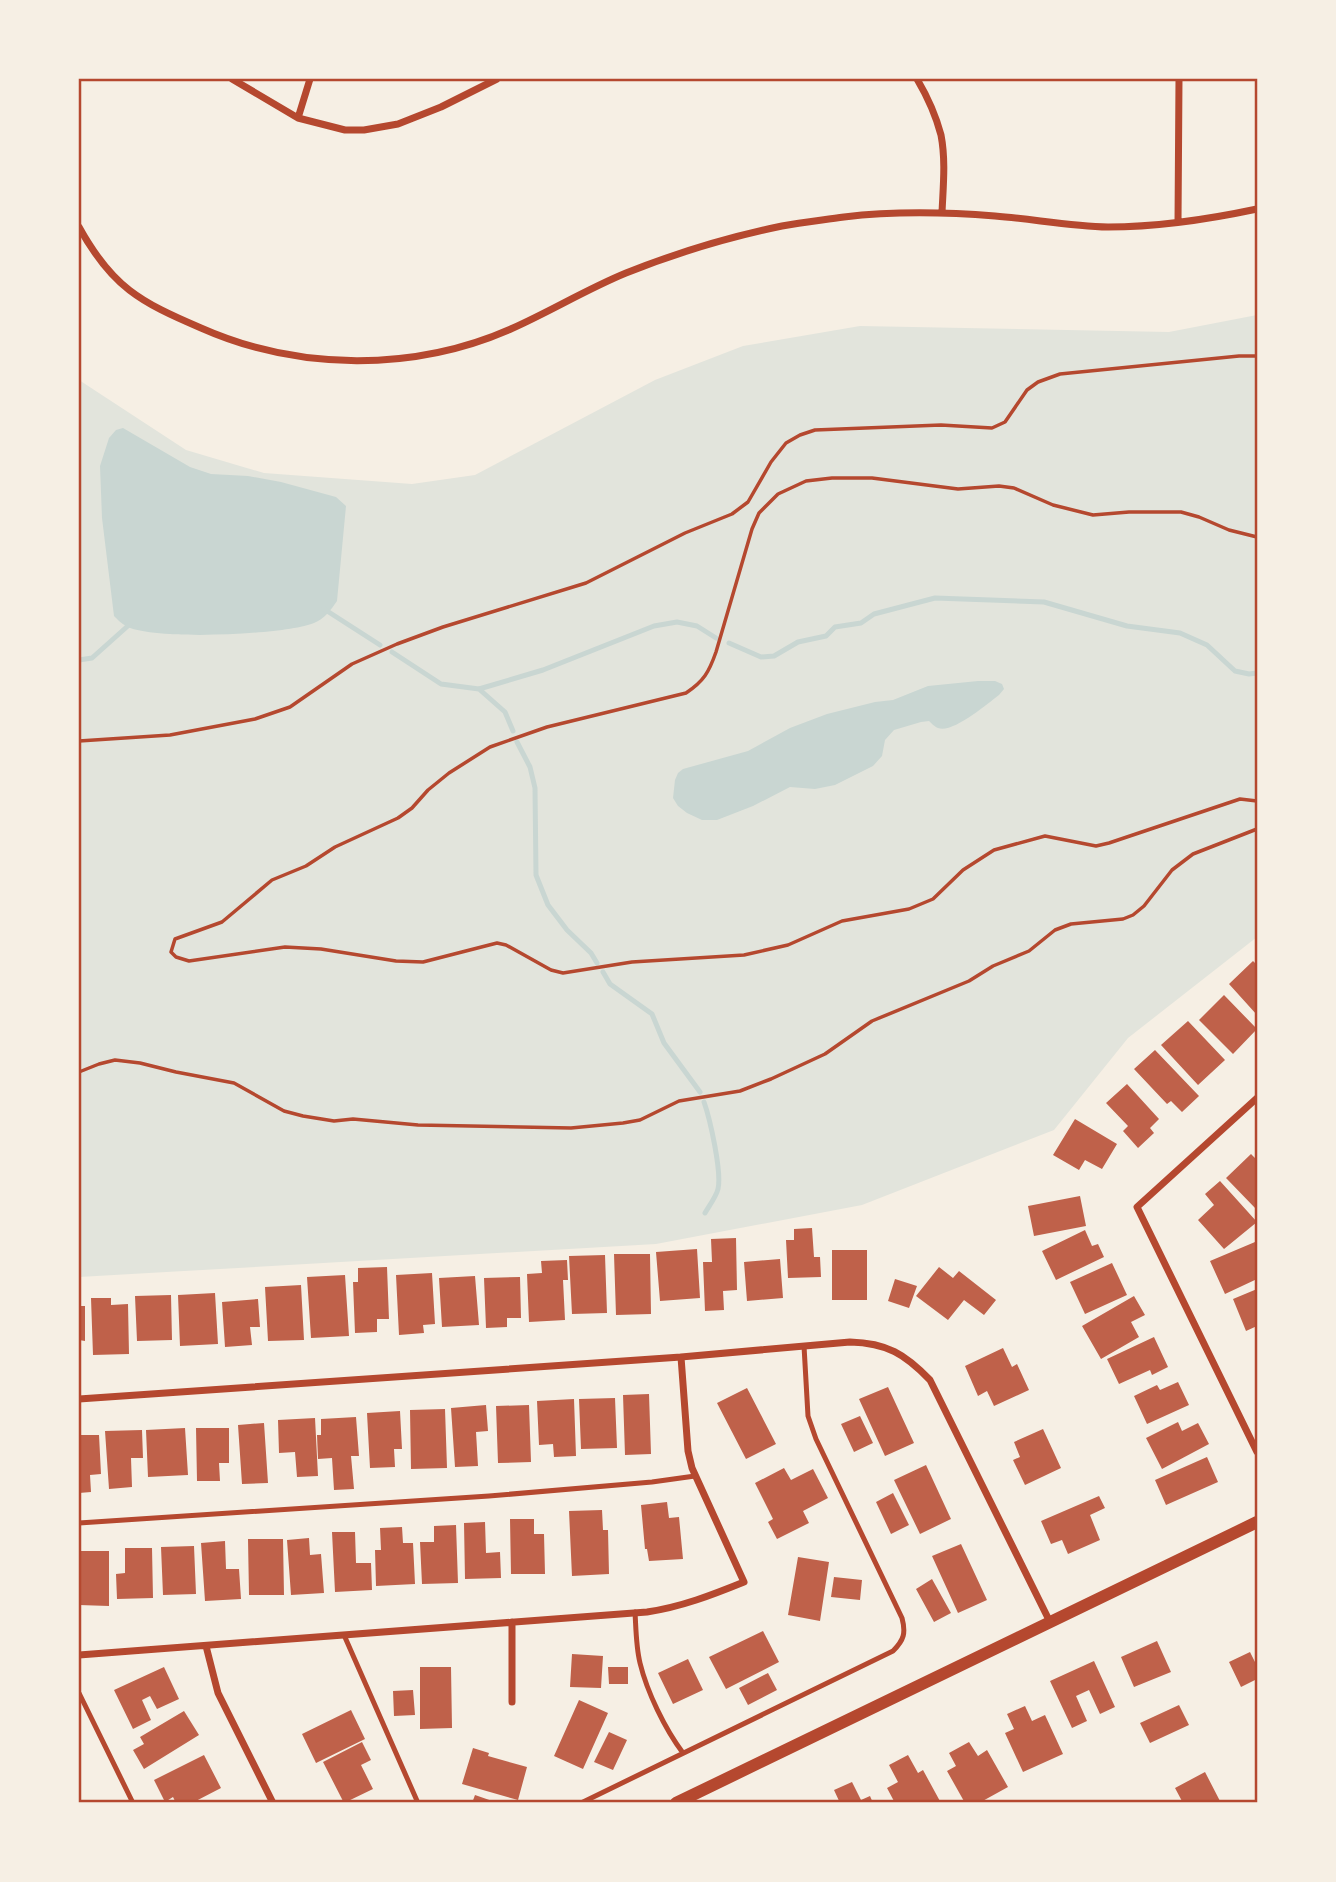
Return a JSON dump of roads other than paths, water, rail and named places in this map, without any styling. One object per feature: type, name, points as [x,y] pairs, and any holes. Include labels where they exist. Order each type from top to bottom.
[{"type":"street","points":[[232,79],[298,118],[345,130],[364,130],[398,124],[441,107],[497,79]]},
{"type":"street","points":[[298,118],[310,79]]},
{"type":"street","points":[[917,79],[928,98],[940,134],[943,156],[943,213]]},
{"type":"street","points":[[1178,222],[1179,79]]},
{"type":"street","points":[[79,227],[93,252],[117,281],[163,312],[225,339],[265,350],[347,361],[389,359],[471,343],[510,329],[623,274],[715,242],[783,226],[872,214],[943,213],[1111,227],[1214,218],[1257,209]]},
{"type":"street","points":[[1257,1098],[1137,1207],[1257,1452]]},
{"type":"street","points":[[79,1399],[866,1342],[891,1349],[913,1363],[930,1380],[1050,1622]]},
{"type":"street","points":[[79,1656],[635,1612],[670,1608],[744,1583],[695,1476],[688,1451],[681,1357]]},
{"type":"street","points":[[676,1803],[1257,1521]]},
{"type":"street","points":[[512,1622],[512,1702]]},
{"type":"street","points":[[206,1646],[218,1693],[273,1803]]},
{"type":"lane","points":[[582,1803],[894,1651],[901,1642],[905,1632],[902,1618],[816,1439],[808,1416],[804,1346]]},
{"type":"lane","points":[[79,1523],[489,1496],[695,1476]]},
{"type":"lane","points":[[635,1612],[640,1662],[647,1683],[668,1734],[683,1753]]},
{"type":"lane","points":[[344,1635],[418,1803]]},
{"type":"lane","points":[[79,1693],[133,1803]]},
{"type":"waterway","points":[[729,643],[761,657],[774,656],[798,642],[826,636],[835,627],[861,623],[874,614],[935,598],[1044,602],[1127,626],[1180,633],[1207,645],[1235,671],[1257,673]]},
{"type":"waterway","points":[[324,609],[380,645]]},
{"type":"waterway","points":[[392,652],[441,684],[479,689],[543,670],[654,626],[677,622],[697,626],[716,638]]},
{"type":"waterway","points":[[79,660],[92,658],[130,624]]},
{"type":"waterway","points":[[479,689],[505,712],[513,731]]},
{"type":"waterway","points":[[517,742],[530,767],[535,788],[536,875],[548,905],[597,963]]},
{"type":"waterway","points":[[603,972],[610,984],[652,1014],[664,1043],[700,1092]]},
{"type":"waterway","points":[[704,1102],[715,1146],[719,1181],[717,1192],[705,1213]]}]
